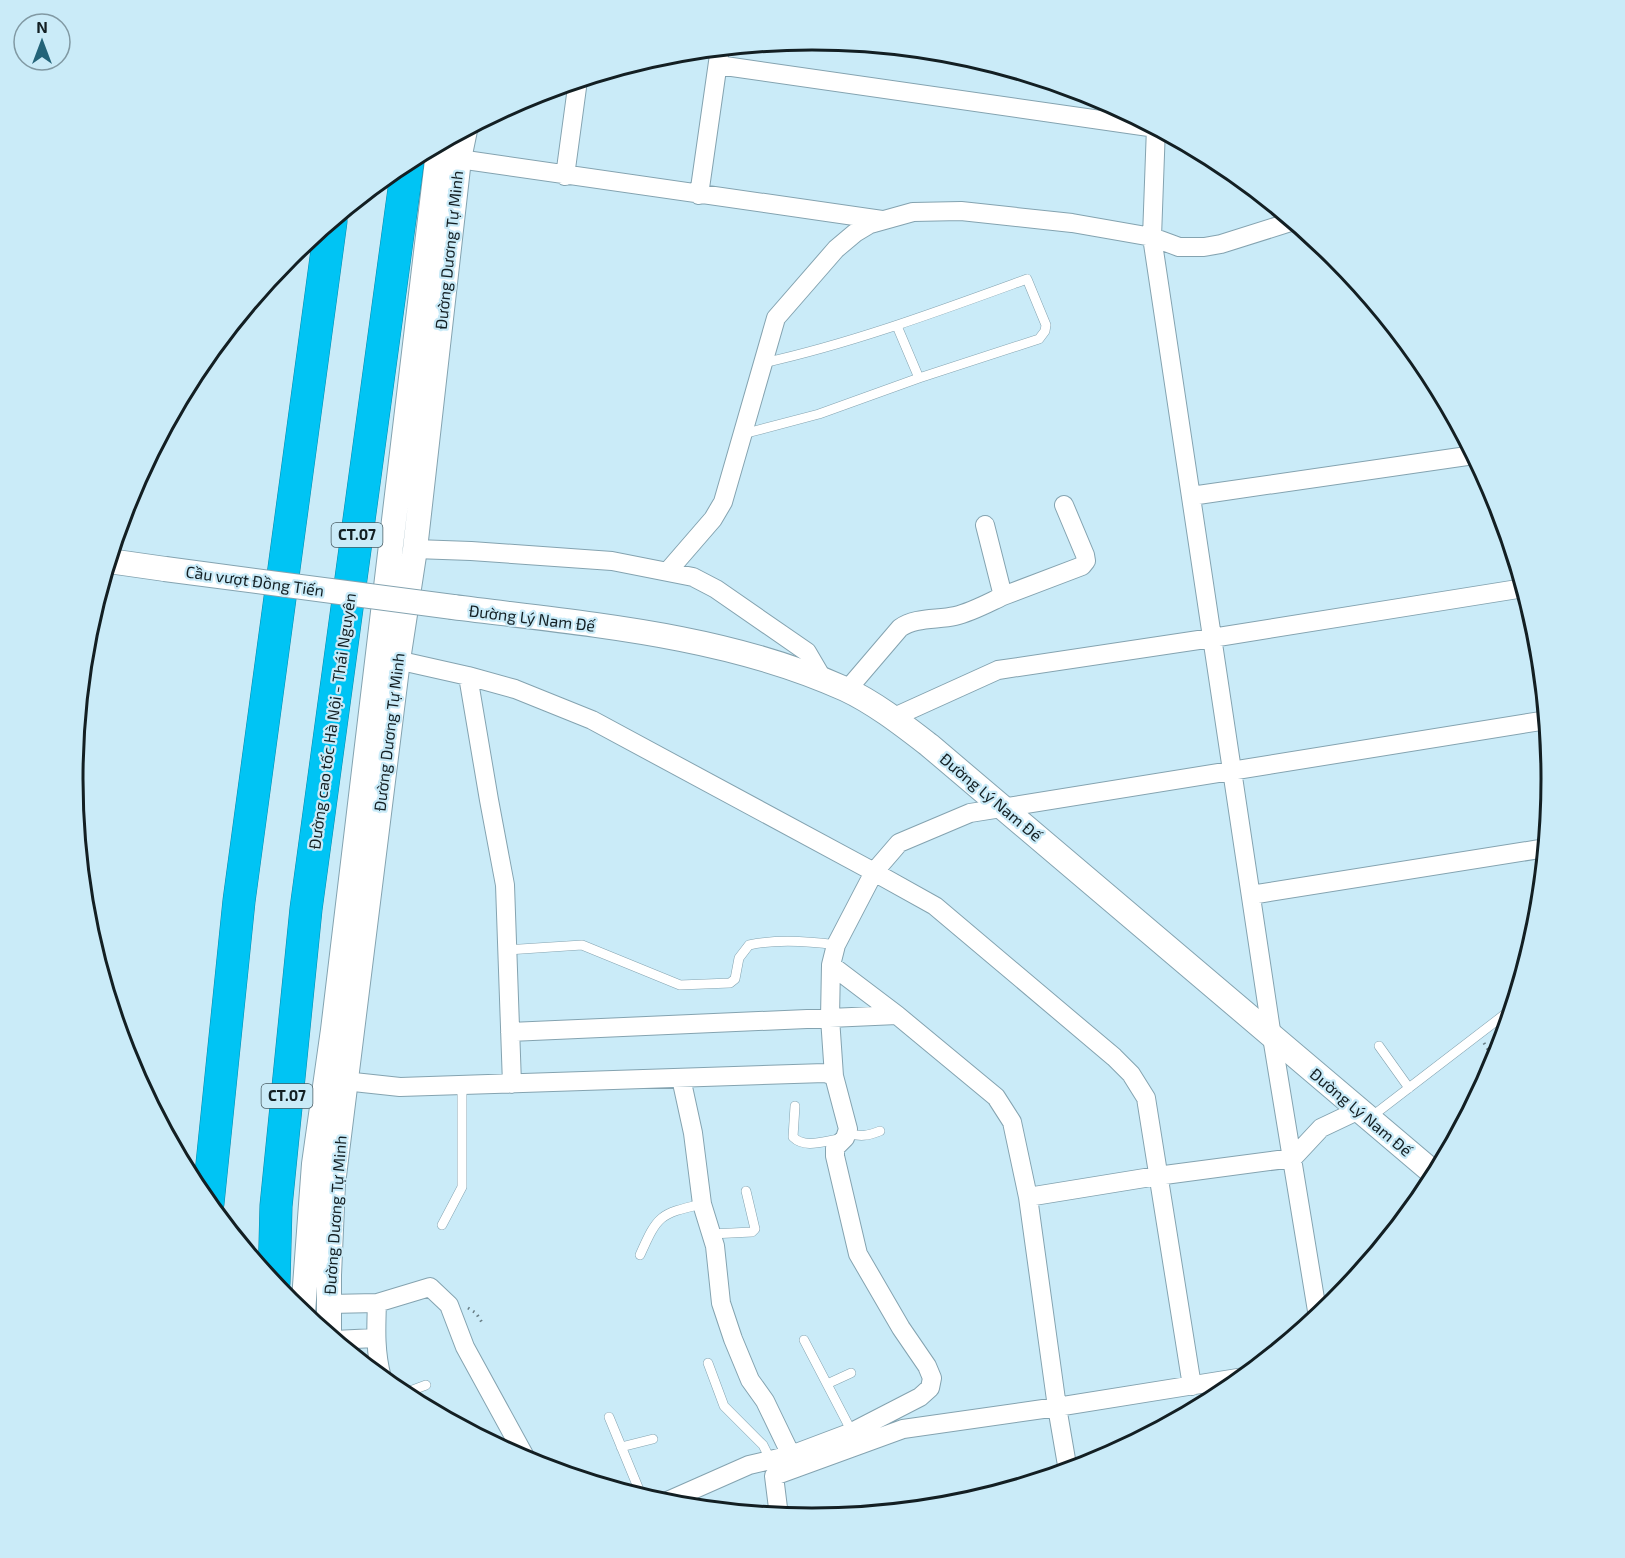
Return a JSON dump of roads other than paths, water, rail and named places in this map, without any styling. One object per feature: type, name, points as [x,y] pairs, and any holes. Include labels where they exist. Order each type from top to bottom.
[{"type":"highway","name":"Đường cao tốc Hà Nội - Thái Nguyên","points":[[274,1271],[276,1206],[306,909],[406,173]]},
{"type":"highway","points":[[209,1189],[239,901],[329,233]]},
{"type":"street","points":[[699,195],[719,56],[1133,124]]},
{"type":"street","points":[[565,176],[578,88]]},
{"type":"street","points":[[1156,136],[1152,237],[1272,1037],[1316,1306]]},
{"type":"street","name":"Đường Dương Tự Minh","points":[[387,658],[415,549],[463,139]]},
{"type":"street","name":"Đường Dương Tự Minh","points":[[329,1324],[337,1080],[387,658],[438,153]]},
{"type":"street","points":[[459,159],[882,220]]},
{"type":"street","points":[[668,571],[713,519],[723,502],[770,334],[781,312],[836,249],[870,224],[913,212],[961,211],[1072,222],[1152,237],[1179,247],[1221,244],[1286,225]]},
{"type":"street","points":[[1191,496],[1467,455]]},
{"type":"street","points":[[847,690],[900,628],[909,622],[957,616],[1082,566],[1086,561],[1085,555],[1064,505]]},
{"type":"street","points":[[985,525],[1003,596]]},
{"type":"street","points":[[415,549],[612,561],[668,571],[706,582],[807,652],[824,681]]},
{"type":"street","name":"Cầu vượt Đồng Tiến","points":[[117,562],[453,607]]},
{"type":"street","points":[[892,718],[998,670],[1517,589]]},
{"type":"street","name":"Đường Lý Nam Đế","points":[[453,607],[679,638],[778,663],[847,690],[892,718],[929,745],[1004,806],[1429,1169]]},
{"type":"street","points":[[387,658],[515,689],[592,720],[874,872],[935,906],[1114,1057],[1131,1074],[1146,1098],[1192,1386]]},
{"type":"street","points":[[468,676],[505,885],[513,1084]]},
{"type":"street","points":[[772,1468],[791,1455],[852,1432],[920,1397],[930,1388],[932,1378],[927,1366],[901,1328],[858,1254],[835,1156],[835,1148],[848,1129],[834,1076],[830,1018],[831,965],[836,945],[874,872],[899,843],[970,813],[1004,806],[1539,721]]},
{"type":"street","points":[[1251,896],[1538,849]]},
{"type":"street","points":[[831,965],[897,1015],[996,1096],[1012,1122],[1029,1197],[1067,1463]]},
{"type":"street","points":[[510,1032],[897,1015]]},
{"type":"street","points":[[337,1080],[393,1087],[825,1073],[834,1076]]},
{"type":"street","points":[[681,1078],[693,1133],[702,1204],[717,1258],[721,1303],[733,1340],[750,1380],[765,1401],[791,1455]]},
{"type":"street","name":"Đường Dương Tự Minh","points":[[304,1301],[314,1164],[337,1080]]},
{"type":"street","points":[[1029,1197],[1157,1176],[1293,1158],[1322,1128],[1364,1114]]},
{"type":"street","points":[[329,1304],[377,1303],[430,1287],[449,1305],[465,1347],[520,1447]]},
{"type":"street","points":[[377,1303],[375,1338],[378,1365]]},
{"type":"street","points":[[346,1339],[375,1338]]},
{"type":"street","points":[[680,1496],[749,1465],[772,1468],[903,1429],[1226,1380]]},
{"type":"street","points":[[772,1468],[778,1507]]},
{"type":"lane","points":[[743,434],[819,414],[919,378],[1035,341],[1043,336],[1046,325],[1026,279],[897,326],[810,352],[763,363]]},
{"type":"lane","points":[[897,326],[919,378]]},
{"type":"lane","points":[[506,950],[582,945],[680,985],[730,983],[735,979],[739,958],[749,945],[764,942],[810,941],[836,945]]},
{"type":"lane","points":[[1364,1114],[1410,1088],[1502,1017]]},
{"type":"lane","points":[[1379,1046],[1410,1088]]},
{"type":"lane","points":[[442,1225],[462,1187],[462,1084]]},
{"type":"lane","points":[[795,1106],[793,1137],[798,1142],[806,1144],[846,1135],[868,1136],[880,1131]]},
{"type":"lane","points":[[711,1234],[752,1232],[755,1229],[746,1191]]},
{"type":"lane","points":[[640,1255],[650,1232],[660,1219],[670,1212],[702,1204]]},
{"type":"lane","points":[[804,1341],[852,1432]]},
{"type":"lane","points":[[708,1363],[724,1406],[763,1445],[772,1468]]},
{"type":"lane","points":[[827,1384],[851,1373]]},
{"type":"lane","points":[[413,1390],[426,1385]]},
{"type":"lane","points":[[609,1417],[638,1487]]},
{"type":"lane","points":[[621,1447],[653,1439]]}]
